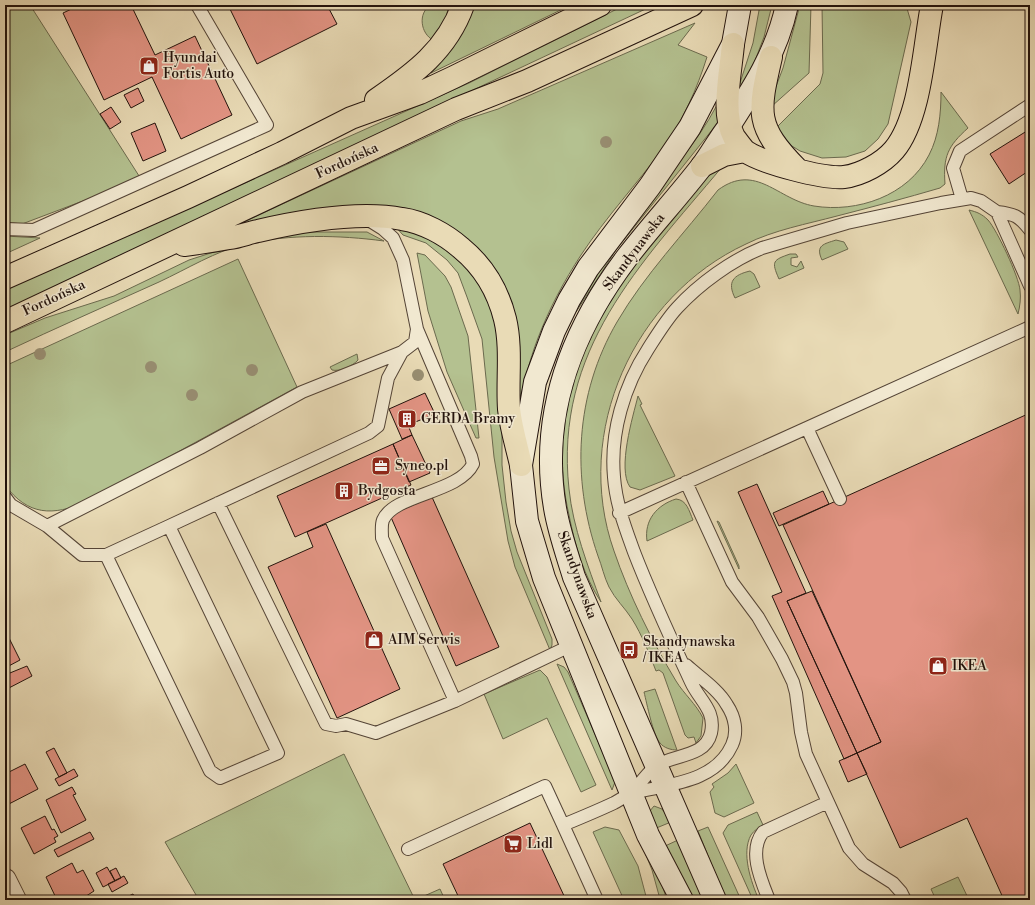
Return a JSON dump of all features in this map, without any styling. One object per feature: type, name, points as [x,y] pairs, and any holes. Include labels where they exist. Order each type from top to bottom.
[{"type":"main road","points":[[351,118],[411,76],[428,62],[452,32],[463,5]]},
{"type":"main road","points":[[5,278],[215,185],[351,118],[420,93],[600,5]]},
{"type":"main road","name":"Fordońska","points":[[5,322],[456,109],[527,81],[692,5]]},
{"type":"main road","points":[[916,5],[926,33]]},
{"type":"main road","points":[[733,44],[728,102],[730,124],[734,137],[745,151],[762,159],[819,176],[846,177],[875,165],[894,150],[905,131],[914,101],[932,5]]},
{"type":"main road","points":[[771,57],[763,91],[762,115],[773,141],[797,169]]},
{"type":"main road","points":[[702,166],[724,155],[745,151]]},
{"type":"main road","points":[[159,249],[230,238],[257,231],[305,222],[364,217],[403,219],[434,230],[448,238],[466,252],[486,275],[494,287],[505,320],[509,410],[521,465]]},
{"type":"street","name":"Skandynawska","points":[[682,900],[653,845],[631,794],[544,578],[531,539],[525,506],[521,465],[536,382],[554,331],[569,300],[588,268],[650,186],[690,127],[733,44],[740,5]]},
{"type":"street","name":"Skandynawska","points":[[715,900],[667,787],[656,766],[574,577],[563,543],[553,491],[551,443],[560,384],[573,348],[589,314],[628,256],[702,166],[754,89],[771,57],[787,5]]},
{"type":"street","points":[[5,880],[15,900]]},
{"type":"lane","points":[[5,229],[34,230],[266,124],[197,5]]},
{"type":"lane","points":[[962,199],[953,168],[960,151],[1030,105]]},
{"type":"lane","points":[[631,794],[656,766],[700,749],[708,741],[711,734],[712,724],[711,714],[692,685],[645,581],[619,513],[614,477],[615,438],[621,405],[636,367],[677,308],[715,275],[744,256],[762,248],[847,223],[971,198],[981,201],[997,212],[1012,214],[1020,218],[1030,230]]},
{"type":"lane","points":[[997,212],[1030,286]]},
{"type":"lane","points":[[364,217],[394,238],[403,260],[417,329],[471,456],[473,464],[466,475],[456,481],[396,506],[383,519],[381,530],[382,538],[454,701]]},
{"type":"lane","points":[[619,513],[1030,327]]},
{"type":"lane","points":[[47,526],[200,448],[302,392],[402,352],[415,342],[417,329]]},
{"type":"lane","points":[[5,497],[11,505],[47,526],[82,555],[106,555],[369,433],[378,426],[388,378],[402,352]]},
{"type":"lane","points":[[807,428],[840,499]]},
{"type":"lane","points":[[686,482],[732,582],[758,617],[782,659],[793,682],[799,707],[803,744],[828,802],[853,854],[863,864],[893,883],[901,892],[905,900]]},
{"type":"lane","points":[[218,504],[326,724],[336,726],[346,724],[376,733],[454,701],[572,645]]},
{"type":"lane","points":[[106,555],[210,771],[220,778],[278,753],[169,526]]},
{"type":"lane","points":[[563,825],[631,794],[667,787],[718,767],[728,754],[736,736],[735,726],[728,705],[716,691],[680,660]]},
{"type":"lane","points":[[408,849],[545,786],[597,900]]},
{"type":"lane","points":[[769,900],[757,864],[756,850],[758,839],[763,832],[828,802]]},
{"type":"green space","points":[[5,5],[30,5],[141,179],[22,224],[5,222]]},
{"type":"green space","points":[[431,5],[449,5],[444,26],[433,40],[426,33],[422,23],[424,13]]},
{"type":"green space","points":[[470,5],[571,5],[431,73],[451,47]]},
{"type":"green space","points":[[625,5],[654,5],[5,310],[5,290],[469,83]]},
{"type":"green space","points":[[760,5],[772,5],[764,37],[746,84],[737,92],[753,43]]},
{"type":"green space","points":[[800,5],[811,5],[809,73],[772,106],[772,97],[783,68]]},
{"type":"green space","points":[[822,5],[906,5],[911,22],[888,124],[878,139],[865,151],[846,157],[822,158],[800,151],[784,141],[776,128],[820,84],[823,73]]},
{"type":"green space","points":[[695,23],[678,45],[707,57],[689,104],[664,147],[591,241],[563,285],[547,316],[538,338],[517,408],[506,296],[420,216],[220,233],[461,121],[498,109]]},
{"type":"green space","points":[[941,92],[968,128],[951,146],[948,152],[945,166],[945,184],[940,188],[927,192],[779,231],[746,244],[706,267],[672,297],[644,333],[622,372],[608,415],[601,460],[603,506],[614,551],[642,618],[676,681],[703,718],[701,736],[696,743],[694,737],[688,738],[685,735],[663,673],[659,670],[656,671],[636,625],[609,587],[589,527],[581,467],[582,437],[585,407],[603,350],[617,322],[640,287],[718,190],[732,182],[744,180],[756,181],[801,202],[814,206],[830,208],[864,204],[880,198],[895,191],[908,181],[920,169],[929,155],[939,124]]},
{"type":"green space","points":[[717,105],[720,120],[616,250],[576,312],[572,313],[630,226],[700,134]]},
{"type":"green space","points":[[722,167],[661,239],[634,275],[609,313],[589,352],[575,394],[568,439],[569,489],[577,532],[601,602],[585,571],[574,538],[563,479],[562,460],[564,423],[576,369],[601,314],[627,275],[708,175]]},
{"type":"green space","points":[[969,210],[984,216],[988,220],[997,233],[1007,254],[1019,284],[1020,302],[1018,314]]},
{"type":"green space","points":[[394,225],[447,245],[480,280],[498,320],[502,360],[502,465],[506,502],[511,531],[517,552],[552,639],[550,650],[515,567],[508,541],[494,457],[482,339],[467,297],[458,273],[447,260],[426,243],[403,235]]},
{"type":"green space","points":[[367,232],[384,241],[314,236],[279,238],[234,247],[5,352],[5,335],[45,318],[114,296],[189,260],[220,250],[286,233]]},
{"type":"green space","points":[[5,236],[40,238],[5,254]]},
{"type":"green space","points":[[836,240],[844,242],[848,249],[822,260],[820,248],[824,244]]},
{"type":"green space","points":[[417,253],[425,255],[445,276],[451,287],[468,336],[479,438],[476,438],[447,372],[428,311]]},
{"type":"green space","points":[[790,254],[796,254],[798,257],[791,258],[791,265],[797,267],[801,261],[804,268],[779,279],[774,265],[775,262]]},
{"type":"green space","points":[[238,259],[297,387],[86,502],[74,507],[52,511],[32,508],[23,503],[14,495],[5,485],[5,366]]},
{"type":"green space","points":[[750,271],[754,274],[760,287],[735,298],[732,288],[733,280],[739,275]]},
{"type":"green space","points":[[357,354],[358,360],[349,366],[335,370],[332,370],[330,367]]},
{"type":"green space","points":[[638,396],[642,404],[640,405],[675,476],[640,490],[630,487],[626,479],[625,468],[627,442]]},
{"type":"green space","points":[[676,499],[683,501],[693,520],[647,541],[648,526],[653,514],[663,505]]},
{"type":"green space","points":[[717,521],[719,522],[739,569]]},
{"type":"green space","points":[[557,664],[564,667],[568,672],[613,776],[615,782],[612,790]]},
{"type":"green space","points":[[540,670],[547,677],[596,785],[581,792],[547,718],[503,739],[484,694]]},
{"type":"green space","points":[[655,689],[677,750],[664,746],[657,739],[650,719],[644,692]]},
{"type":"green space","points":[[344,754],[415,900],[199,900],[165,842]]},
{"type":"green space","points":[[736,764],[754,803],[724,817],[715,813],[710,792],[714,787],[712,784],[728,773]]},
{"type":"green space","points":[[654,806],[662,809],[671,822],[654,829],[649,812]]},
{"type":"green space","points":[[757,812],[763,825],[755,830],[751,835],[747,850],[748,868],[759,900],[753,900],[723,833],[728,825]]},
{"type":"green space","points":[[605,827],[619,830],[638,866],[647,900],[624,900],[593,832]]},
{"type":"green space","points":[[708,827],[741,900],[726,900],[698,831]]},
{"type":"green space","points":[[678,840],[705,900],[692,900],[663,847]]},
{"type":"green space","points":[[646,855],[662,885],[666,897],[660,899]]},
{"type":"green space","points":[[958,877],[969,900],[936,900],[931,889]]},
{"type":"green space","points":[[440,889],[445,900],[415,900]]},
{"type":"building","name":"Hyundai Fortis Auto","points":[[80,5],[131,5],[155,55],[195,36],[232,115],[181,139],[152,77],[104,100],[63,13]]},
{"type":"building","points":[[228,5],[327,5],[337,24],[257,64]]},
{"type":"building","points":[[138,88],[144,101],[131,108],[124,95]]},
{"type":"building","points":[[111,107],[121,122],[110,129],[100,114]]},
{"type":"building","points":[[155,123],[166,151],[143,161],[131,133]]},
{"type":"building","points":[[1030,129],[1030,170],[1009,184],[990,154]]},
{"type":"building","name":"GERDA Bramy","points":[[425,393],[435,414],[408,425],[412,435],[402,439],[389,409]]},
{"type":"building","name":"IKEA","points":[[1030,413],[1030,900],[1004,900],[967,818],[900,848],[857,753],[881,742],[783,525]]},
{"type":"building","points":[[412,435],[430,473],[409,482],[393,444]]},
{"type":"building","name":"Bydgosta","points":[[393,444],[411,485],[295,537],[277,496]]},
{"type":"building","points":[[757,484],[806,593],[787,601],[857,753],[844,759],[772,596],[782,592],[738,492]]},
{"type":"building","points":[[823,491],[829,504],[779,526],[773,513]]},
{"type":"building","points":[[432,497],[499,647],[456,666],[390,515]]},
{"type":"building","points":[[326,524],[400,689],[337,718],[268,567],[313,547],[307,532]]},
{"type":"building","points":[[812,591],[881,742],[857,753],[787,601]]},
{"type":"building","points":[[9,638],[20,660],[5,668],[5,640]]},
{"type":"building","points":[[27,666],[32,676],[5,690],[5,675]]},
{"type":"building","points":[[54,748],[67,773],[59,777],[46,752]]},
{"type":"building","points":[[857,753],[867,774],[848,782],[839,761]]},
{"type":"building","points":[[25,764],[38,789],[5,806],[5,774]]},
{"type":"building","points":[[74,769],[78,776],[59,786],[55,779]]},
{"type":"building","points":[[72,787],[76,794],[73,795],[86,820],[61,833],[46,800]]},
{"type":"building","points":[[45,816],[52,830],[54,829],[58,836],[54,838],[56,842],[34,854],[21,828]]},
{"type":"building","name":"Lidl","points":[[530,823],[566,900],[460,900],[443,864]]},
{"type":"building","points":[[90,832],[94,839],[58,857],[54,850]]},
{"type":"building","points":[[72,863],[77,873],[83,870],[94,891],[80,900],[57,900],[46,877]]},
{"type":"building","points":[[107,867],[115,881],[103,887],[96,873]]},
{"type":"building","points":[[116,868],[121,878],[115,881],[110,871]]},
{"type":"building","points":[[124,876],[128,883],[112,892],[108,884]]},
{"type":"building","points":[[133,894],[136,900],[120,900]]},
{"type":"place","name":"Hyundai Fortis Auto","points":[[149,66]]},
{"type":"place","name":"GERDA Bramy","points":[[407,419]]},
{"type":"place","name":"Syneo.pl","points":[[381,466]]},
{"type":"place","name":"Bydgosta","points":[[344,491]]},
{"type":"place","name":"AIM Serwis","points":[[374,640]]},
{"type":"place","name":"Skandynawska / IKEA","points":[[629,650]]},
{"type":"place","name":"IKEA","points":[[938,666]]},
{"type":"place","name":"Lidl","points":[[513,844]]}]
